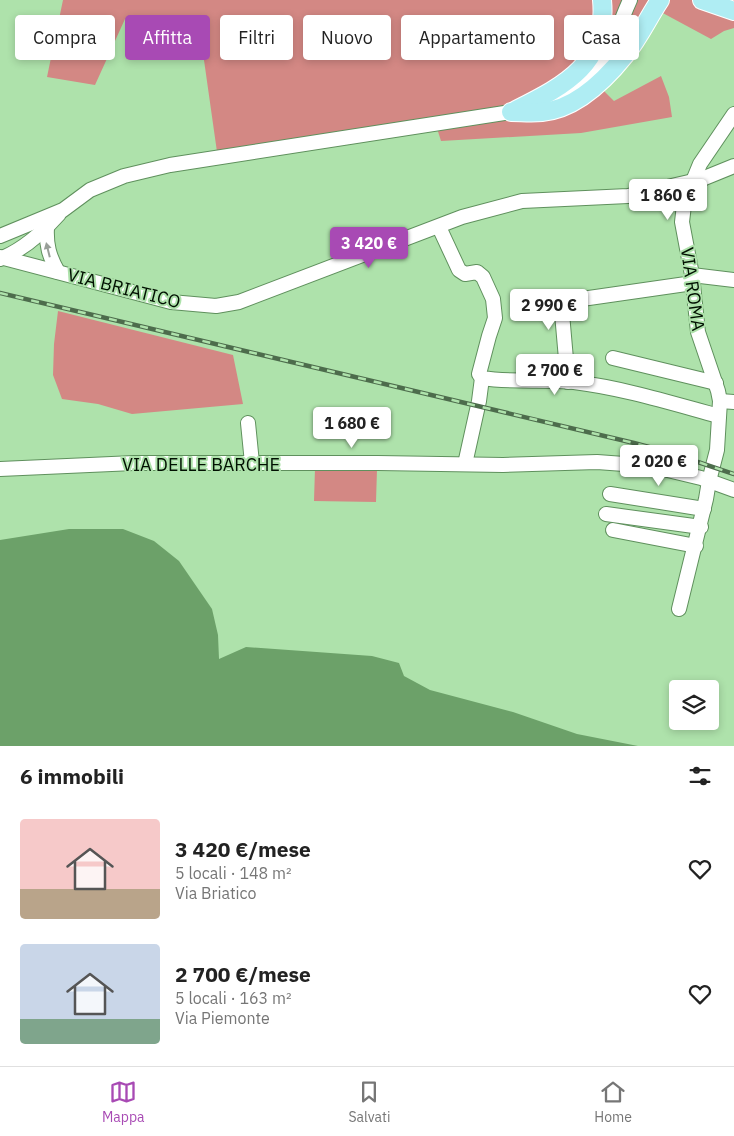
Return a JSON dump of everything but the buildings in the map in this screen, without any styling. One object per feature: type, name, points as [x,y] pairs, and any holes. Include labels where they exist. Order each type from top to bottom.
[{"type":"main road","points":[[511,112],[550,94],[587,63],[600,37],[604,19],[602,0]]},
{"type":"main road","points":[[702,0],[734,11]]},
{"type":"main road","points":[[511,112],[544,112],[566,105],[584,96],[626,55],[658,2]]},
{"type":"street","points":[[1,261],[25,245],[47,227],[63,210],[90,190],[124,176],[170,165],[290,148],[511,112],[557,99],[586,81],[598,67],[613,41],[628,4]]},
{"type":"street","name":"VIA ROMA","points":[[679,609],[701,527],[705,479],[717,450],[720,401],[716,383],[698,332],[693,279],[682,222],[684,205],[697,180],[700,164],[734,114]]},
{"type":"street","name":"VIA BRIATICO","points":[[1,261],[21,262],[171,302],[216,306],[239,302],[462,217],[522,201],[628,196],[697,180],[734,166]]},
{"type":"street","points":[[0,236],[63,210]]},
{"type":"street","points":[[47,227],[48,255],[58,272]]},
{"type":"street","points":[[439,227],[459,270],[465,274],[477,272],[483,277],[493,299],[495,318],[488,336],[479,374],[482,378],[479,401],[465,464]]},
{"type":"street","points":[[1,261],[15,229]]},
{"type":"street","points":[[568,382],[561,302],[693,279],[734,280]]},
{"type":"street","points":[[613,358],[716,383]]},
{"type":"street","points":[[482,378],[506,382],[568,382],[638,394],[719,416]]},
{"type":"street","points":[[720,401],[734,402]]},
{"type":"street","points":[[248,423],[252,463]]},
{"type":"street","name":"VIA DELLE BARCHE","points":[[0,469],[134,463],[465,464],[597,462],[651,466],[705,479],[734,490]]},
{"type":"street","points":[[610,494],[704,509]]},
{"type":"street","points":[[606,514],[701,527]]},
{"type":"street","points":[[613,530],[696,546]]},
{"type":"shaded area","points":[[63,0],[734,0],[734,28],[724,31],[711,39],[659,11],[639,37],[639,15],[564,15],[564,60],[621,60],[600,87],[614,101],[661,76],[669,97],[672,117],[581,133],[441,141],[436,125],[218,159],[204,60],[210,60],[210,15],[125,15],[115,41],[115,15],[60,15]]},
{"type":"shaded area","points":[[51,60],[106,60],[95,85],[47,77]]},
{"type":"shaded area","points":[[58,311],[233,355],[243,404],[132,414],[98,404],[62,399],[53,375]]},
{"type":"shaded area","points":[[315,468],[377,469],[376,502],[314,501]]},
{"type":"shaded area","points":[[69,529],[123,529],[154,541],[179,561],[212,609],[218,635],[219,659],[246,647],[372,656],[399,663],[404,676],[430,690],[513,712],[577,734],[638,746],[0,746],[0,540]]},
{"type":"railway","points":[[0,293],[634,443],[734,474]]}]
